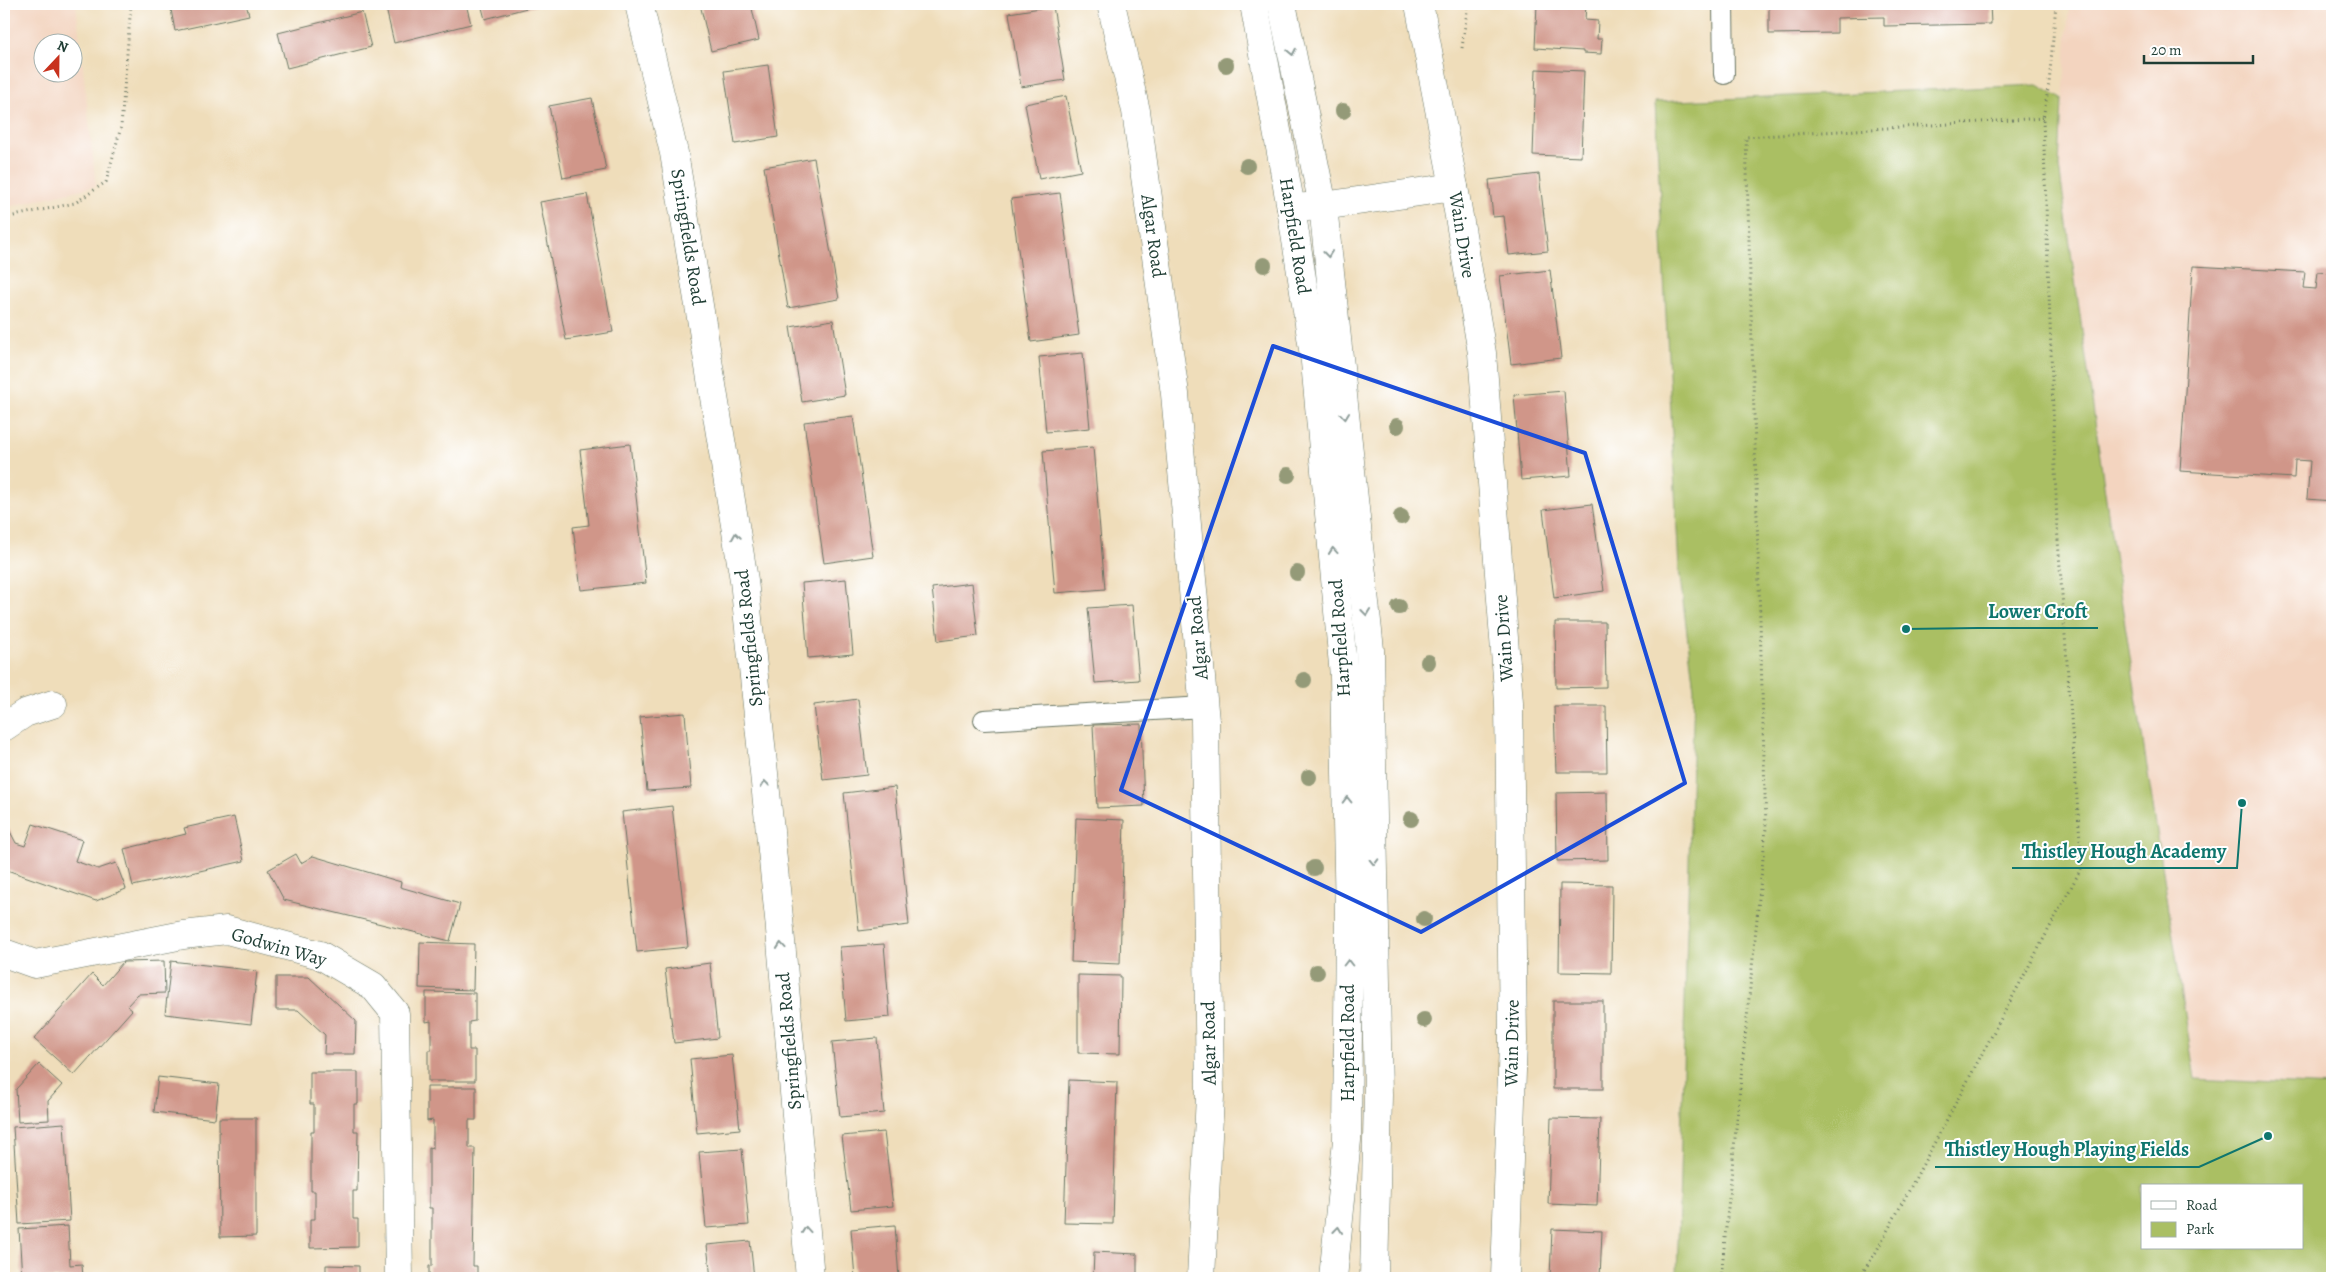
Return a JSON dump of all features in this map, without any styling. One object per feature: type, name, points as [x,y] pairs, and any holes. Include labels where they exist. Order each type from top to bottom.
[{"type":"street","name":"Springfields Road","points":[[639,4],[674,153],[744,580],[778,918],[810,1278]]},
{"type":"street","name":"Algar Road","points":[[1111,4],[1136,111],[1175,394],[1204,707],[1210,1096],[1201,1278]]},
{"type":"street","name":"Harpfield Road","points":[[1254,4],[1291,208],[1315,362],[1344,676],[1349,917],[1347,1140],[1333,1278]]},
{"type":"street","name":"Harpfield Road","points":[[1282,4],[1323,206],[1370,650],[1378,1095],[1374,1278]]},
{"type":"street","name":"Wain Drive","points":[[1419,4],[1454,187],[1482,353],[1509,703],[1513,1041],[1505,1278]]},
{"type":"street","points":[[1291,208],[1323,206],[1454,187]]},
{"type":"street","points":[[4,727],[25,713],[53,704]]},
{"type":"street","name":"Godwin Way","points":[[4,953],[35,964],[183,934],[227,930],[320,955],[373,986],[395,1013],[399,1278]]},
{"type":"lane","points":[[1723,4],[1724,74]]},
{"type":"lane","points":[[984,720],[1204,707]]},
{"type":"path","points":[[4,218],[75,203],[106,182],[121,127],[131,4]]},
{"type":"path","points":[[1859,1278],[1876,1252],[2082,867],[2057,526],[2043,118],[2049,84],[2056,4]]},
{"type":"path","points":[[1721,1278],[1766,828],[1746,137],[2043,118]]},
{"type":"highlighted area","points":[[1273,346],[1585,453],[1685,783],[1421,932],[1121,790]]},
{"type":"shaded area","points":[[4,4],[76,4],[79,32],[32,32],[32,82],[82,82],[82,59],[96,186],[4,208]]},
{"type":"shaded area","points":[[2069,4],[2332,4],[2332,1278],[2304,1250],[2304,1184],[2300,1184],[2195,1079],[2110,527],[2059,167]]},
{"type":"green space","points":[[2037,85],[2062,99],[2059,167],[2110,527],[2195,1079],[2332,1086],[2332,1278],[1677,1278],[1694,689],[1679,569],[1655,102]]},
{"type":"building","points":[[170,4],[246,4],[249,15],[175,31]]},
{"type":"building","points":[[385,4],[466,4],[471,24],[394,43]]},
{"type":"building","points":[[481,4],[542,4],[485,19]]},
{"type":"building","points":[[700,4],[751,4],[759,40],[711,51]]},
{"type":"building","points":[[1537,4],[1586,4],[1585,20],[1598,21],[1597,39],[1602,39],[1601,54],[1535,48]]},
{"type":"building","points":[[1769,4],[1990,4],[1991,24],[1884,26],[1884,17],[1837,18],[1837,33],[1769,34]]},
{"type":"building","points":[[1053,6],[1065,80],[1021,87],[1009,13]]},
{"type":"building","points":[[362,12],[371,47],[287,68],[278,33]]},
{"type":"building","points":[[768,65],[778,137],[735,144],[724,71]]},
{"type":"building","points":[[1536,69],[1584,71],[1581,157],[1533,155]]},
{"type":"building","points":[[1066,96],[1081,171],[1039,179],[1025,104]]},
{"type":"building","points":[[592,98],[606,170],[563,178],[549,106]]},
{"type":"building","points":[[814,158],[839,299],[788,308],[764,167]]},
{"type":"building","points":[[1539,174],[1548,251],[1509,255],[1504,216],[1493,217],[1489,180]]},
{"type":"building","points":[[1060,193],[1079,335],[1031,342],[1011,199]]},
{"type":"building","points":[[587,194],[613,332],[566,340],[540,202]]},
{"type":"building","points":[[2193,266],[2305,272],[2303,288],[2316,289],[2318,272],[2332,273],[2332,501],[2307,499],[2310,461],[2295,460],[2294,478],[2180,471]]},
{"type":"building","points":[[1550,270],[1561,358],[1511,364],[1500,276]]},
{"type":"building","points":[[833,320],[845,395],[802,402],[790,327]]},
{"type":"building","points":[[1083,353],[1090,428],[1046,432],[1039,357]]},
{"type":"building","points":[[1564,391],[1571,476],[1521,480],[1514,395]]},
{"type":"building","points":[[853,416],[873,556],[824,563],[804,422]]},
{"type":"building","points":[[630,444],[646,583],[581,590],[573,527],[589,525],[580,450]]},
{"type":"building","points":[[1093,447],[1105,589],[1055,593],[1043,451]]},
{"type":"building","points":[[1592,504],[1604,591],[1554,598],[1543,510]]},
{"type":"building","points":[[846,579],[853,654],[808,658],[802,583]]},
{"type":"building","points":[[972,583],[978,636],[938,641],[932,588]]},
{"type":"building","points":[[1132,605],[1139,680],[1095,683],[1088,608]]},
{"type":"building","points":[[1555,622],[1605,622],[1606,687],[1556,688]]},
{"type":"building","points":[[858,699],[867,775],[823,780],[814,705]]},
{"type":"building","points":[[1554,706],[1606,706],[1607,772],[1556,772]]},
{"type":"building","points":[[685,713],[691,788],[647,791],[640,717]]},
{"type":"building","points":[[1141,724],[1144,806],[1097,808],[1093,725]]},
{"type":"building","points":[[895,787],[909,925],[859,931],[844,793]]},
{"type":"building","points":[[1607,792],[1608,860],[1557,861],[1556,793]]},
{"type":"building","points":[[672,806],[688,947],[637,952],[622,812]]},
{"type":"building","points":[[234,817],[244,861],[133,886],[124,849],[186,834],[184,828]]},
{"type":"building","points":[[1076,818],[1124,820],[1120,964],[1071,962]]},
{"type":"building","points":[[4,820],[16,843],[25,846],[33,824],[82,840],[75,861],[98,869],[116,863],[126,889],[96,901],[4,869]]},
{"type":"building","points":[[296,854],[301,863],[313,856],[401,882],[400,887],[460,904],[450,941],[284,900],[268,870]]},
{"type":"building","points":[[1560,884],[1612,885],[1611,973],[1559,972]]},
{"type":"building","points":[[420,942],[474,944],[473,990],[419,988]]},
{"type":"building","points":[[884,944],[890,1017],[846,1021],[840,947]]},
{"type":"building","points":[[164,961],[165,993],[138,994],[127,1006],[132,1010],[74,1075],[34,1039],[92,974],[103,985],[123,962]]},
{"type":"building","points":[[171,961],[257,971],[251,1024],[165,1014]]},
{"type":"building","points":[[710,963],[718,1038],[674,1043],[665,969]]},
{"type":"building","points":[[1078,975],[1121,976],[1120,1054],[1078,1053]]},
{"type":"building","points":[[276,977],[309,977],[356,1021],[355,1054],[324,1054],[325,1035],[298,1010],[276,1010]]},
{"type":"building","points":[[426,992],[475,993],[475,1021],[469,1022],[469,1050],[475,1050],[475,1081],[428,1081],[428,1050],[431,1050],[431,1021],[426,1022]]},
{"type":"building","points":[[1553,1001],[1603,1001],[1603,1089],[1553,1089]]},
{"type":"building","points":[[877,1038],[884,1113],[840,1117],[832,1042]]},
{"type":"building","points":[[732,1055],[740,1129],[697,1133],[690,1059]]},
{"type":"building","points":[[39,1064],[62,1085],[48,1101],[49,1120],[18,1122],[16,1089]]},
{"type":"building","points":[[310,1072],[358,1072],[358,1104],[354,1104],[354,1131],[358,1131],[357,1191],[353,1191],[353,1219],[358,1219],[358,1247],[310,1248],[310,1219],[315,1219],[315,1191],[311,1191],[311,1131],[314,1131],[314,1104],[310,1104]]},
{"type":"building","points":[[158,1077],[219,1084],[215,1119],[154,1112]]},
{"type":"building","points":[[1069,1080],[1117,1082],[1113,1224],[1064,1223]]},
{"type":"building","points":[[427,1087],[476,1087],[476,1120],[469,1120],[469,1148],[475,1148],[473,1266],[477,1266],[477,1278],[429,1278],[429,1266],[432,1266],[432,1208],[429,1208],[429,1147],[433,1148],[433,1120],[427,1121]]},
{"type":"building","points":[[219,1118],[256,1118],[256,1236],[220,1237]]},
{"type":"building","points":[[1551,1118],[1600,1119],[1597,1206],[1548,1204]]},
{"type":"building","points":[[64,1123],[70,1221],[19,1224],[13,1127]]},
{"type":"building","points":[[884,1132],[893,1206],[851,1210],[842,1136]]},
{"type":"building","points":[[742,1149],[749,1225],[706,1228],[699,1152]]},
{"type":"building","points":[[895,1225],[899,1278],[855,1278],[851,1229]]},
{"type":"building","points":[[68,1226],[70,1265],[82,1264],[83,1278],[22,1278],[19,1229]]},
{"type":"building","points":[[1552,1229],[1602,1231],[1600,1278],[1550,1278]]},
{"type":"building","points":[[750,1241],[754,1278],[711,1278],[707,1245]]},
{"type":"building","points":[[1094,1252],[1137,1254],[1137,1278],[1093,1278]]},
{"type":"building","points":[[326,1265],[359,1266],[359,1278],[326,1278]]},
{"type":"place","name":"Lower Croft","points":[[1906,629]]},
{"type":"place","name":"Thistley Hough Academy","points":[[2242,803]]},
{"type":"place","name":"Thistley Hough Playing Fields","points":[[2268,1136]]}]
